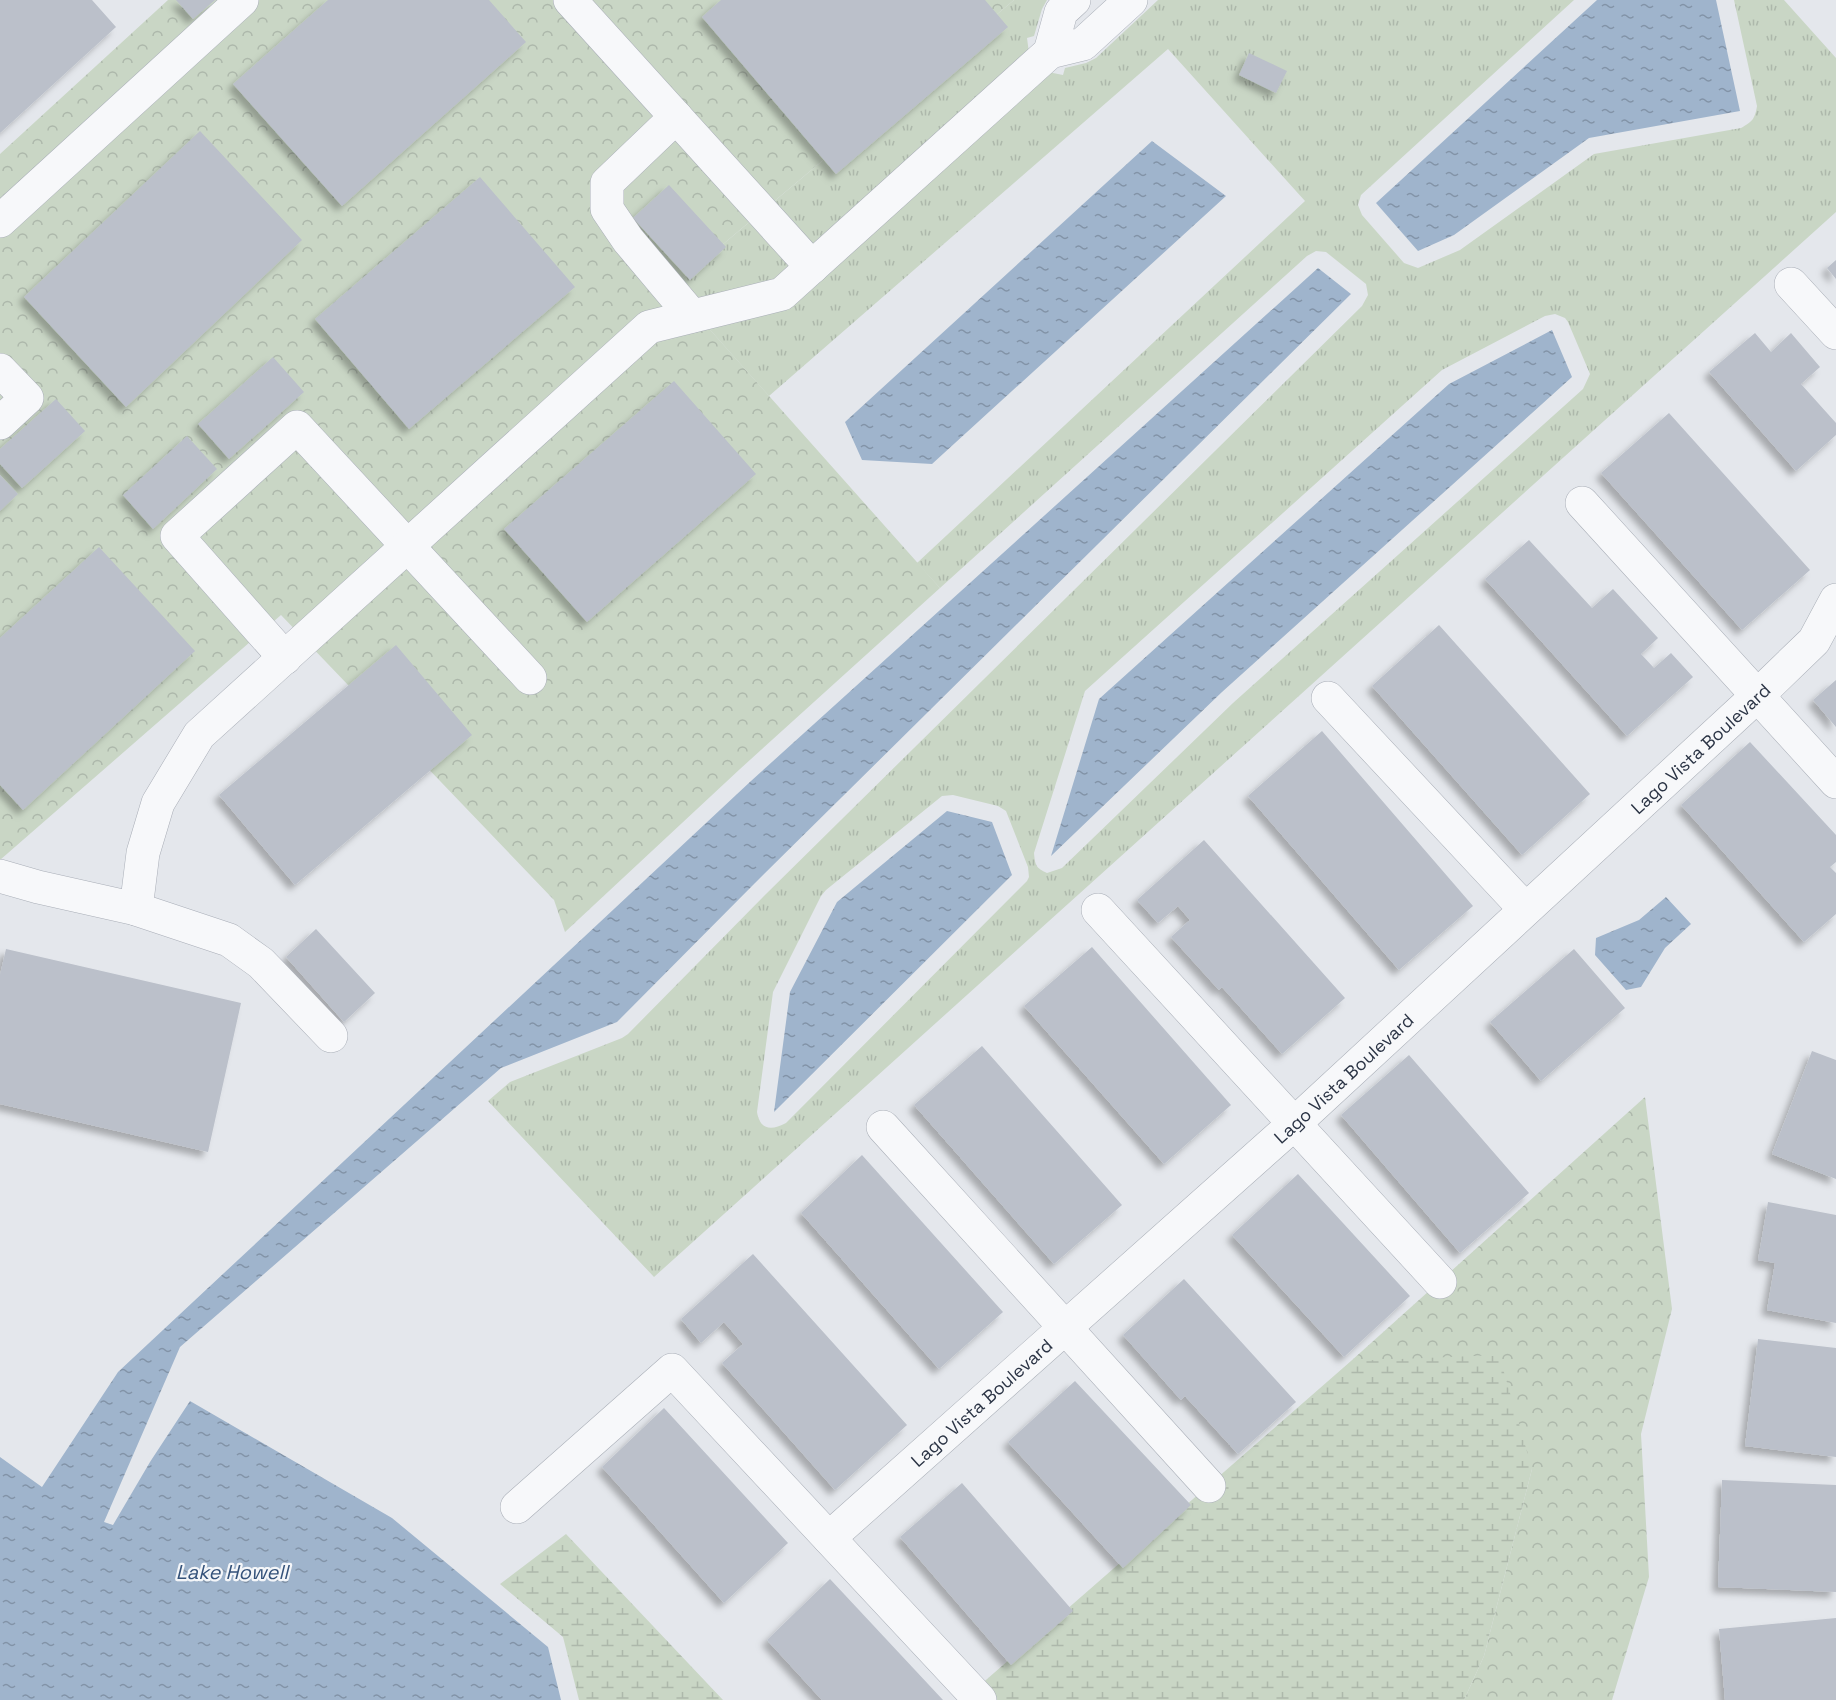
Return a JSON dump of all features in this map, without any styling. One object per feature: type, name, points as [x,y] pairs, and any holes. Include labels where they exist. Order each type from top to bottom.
[{"type":"street","points":[[0,221],[242,0]]},
{"type":"street","points":[[570,0],[812,267]]},
{"type":"street","points":[[1050,52],[1061,12],[1074,0]]},
{"type":"street","points":[[136,909],[142,853],[158,803],[199,735],[649,327],[782,294],[1050,52],[1083,44],[1131,0]]},
{"type":"street","points":[[676,117],[607,183],[607,209],[628,240],[692,316]]},
{"type":"street","points":[[1791,284],[1836,333]]},
{"type":"street","points":[[0,370],[27,398],[0,423]]},
{"type":"street","points":[[285,658],[177,536],[297,427],[530,678]]},
{"type":"street","points":[[1582,503],[1836,782]]},
{"type":"street","name":"Lago Vista Boulevard","points":[[829,1538],[1295,1123],[1757,696],[1814,641],[1836,600]]},
{"type":"street","points":[[1328,698],[1525,909]]},
{"type":"street","points":[[0,876],[136,909],[229,940],[261,963],[331,1036]]},
{"type":"street","points":[[1098,910],[1440,1282]]},
{"type":"street","points":[[883,1127],[1209,1486]]},
{"type":"street","points":[[517,1507],[672,1370],[980,1700]]},
{"type":"green space","points":[[168,0],[1014,0],[672,287],[940,588],[740,769],[565,932],[554,900],[281,615],[0,860],[0,154]]},
{"type":"green space","points":[[1014,0],[1047,0],[1034,36],[1027,38],[1029,53],[1048,72],[1063,75],[1065,68],[1096,58],[1158,0],[1574,0],[1361,195],[1358,205],[1362,215],[1404,263],[1418,268],[1460,250],[1594,154],[1741,128],[1750,122],[1757,106],[1734,0],[1784,0],[1836,58],[1836,212],[654,1277],[488,1101],[510,1082],[628,1034],[766,894],[1362,306],[1368,295],[1366,284],[1326,252],[1316,251],[1307,256],[940,588],[917,563],[1305,201],[1168,49],[769,396],[672,287]],"holes":[[[1555,314],[1565,318],[1568,322],[1590,374],[1583,389],[1233,703],[1062,868],[1047,873],[1038,868],[1034,853],[1085,691],[1442,370],[1545,316]],[[953,795],[998,806],[1006,811],[1028,867],[1027,881],[786,1123],[771,1128],[764,1126],[757,1112],[773,992],[821,896],[942,796]]]},
{"type":"green space","points":[[1645,1097],[1672,1309],[1641,1434],[1649,1577],[1612,1700],[1464,1700],[1484,1656],[1532,1469],[1351,1361]]},
{"type":"green space","points":[[1499,1355],[1532,1469],[1484,1656],[1464,1700],[963,1700],[1351,1361]]},
{"type":"green space","points":[[566,1534],[723,1700],[579,1700],[563,1637],[500,1584]]},
{"type":"water","points":[[1597,0],[1716,0],[1740,111],[1589,138],[1454,235],[1418,251],[1376,203]]},
{"type":"water","points":[[1152,141],[1226,196],[932,464],[862,460],[845,422]]},
{"type":"water","name":"Lake Howell","points":[[1318,268],[1351,294],[617,1022],[501,1068],[180,1347],[104,1522],[113,1525],[150,1462],[190,1401],[392,1518],[548,1647],[561,1700],[0,1700],[0,1457],[42,1487],[118,1372],[751,781]]},
{"type":"water","points":[[1552,330],[1572,377],[1222,692],[1051,856],[1099,699],[1449,384]]},
{"type":"water","points":[[947,811],[992,822],[1012,875],[774,1112],[790,992],[837,902]]},
{"type":"water","points":[[1666,897],[1691,924],[1665,948],[1641,987],[1626,990],[1595,955],[1596,938],[1639,920]]},
{"type":"building","points":[[0,0],[92,0],[116,27],[0,133]]},
{"type":"building","points":[[176,0],[215,0],[193,19]]},
{"type":"building","points":[[328,0],[489,0],[526,42],[342,206],[233,84]]},
{"type":"building","points":[[721,0],[985,0],[1008,27],[836,174],[702,17]]},
{"type":"building","points":[[1249,53],[1287,71],[1276,93],[1239,75]]},
{"type":"building","points":[[200,131],[302,240],[126,407],[24,297]]},
{"type":"building","points":[[480,177],[575,287],[409,429],[315,319]]},
{"type":"building","points":[[669,185],[726,247],[690,280],[633,218]]},
{"type":"building","points":[[1836,260],[1836,279],[1827,268]]},
{"type":"building","points":[[1755,333],[1771,352],[1791,333],[1820,367],[1801,384],[1836,423],[1836,435],[1796,471],[1709,372]]},
{"type":"building","points":[[273,357],[304,392],[229,459],[198,424]]},
{"type":"building","points":[[674,381],[756,474],[587,622],[504,529]]},
{"type":"building","points":[[56,399],[85,431],[22,488],[0,464],[0,449]]},
{"type":"building","points":[[1669,413],[1810,570],[1742,630],[1601,473]]},
{"type":"building","points":[[187,436],[217,469],[153,529],[123,495]]},
{"type":"building","points":[[0,475],[18,494],[0,511]]},
{"type":"building","points":[[1529,540],[1592,608],[1613,589],[1658,638],[1641,654],[1654,668],[1671,653],[1693,677],[1627,736],[1485,579]]},
{"type":"building","points":[[99,547],[195,651],[23,810],[0,785],[0,638]]},
{"type":"building","points":[[1439,625],[1590,794],[1522,855],[1372,686]]},
{"type":"building","points":[[396,645],[472,735],[295,885],[219,795]]},
{"type":"building","points":[[1836,680],[1836,727],[1813,700]]},
{"type":"building","points":[[1322,731],[1473,906],[1399,970],[1248,796]]},
{"type":"building","points":[[1750,742],[1836,835],[1836,862],[1830,867],[1836,873],[1836,914],[1804,942],[1681,805]]},
{"type":"building","points":[[1204,840],[1345,998],[1282,1054],[1222,987],[1219,990],[1171,937],[1190,920],[1178,906],[1158,923],[1137,900]]},
{"type":"building","points":[[316,929],[375,993],[344,1022],[286,957]]},
{"type":"building","points":[[1092,947],[1231,1105],[1164,1164],[1024,1006]]},
{"type":"building","points":[[6,949],[241,1003],[208,1152],[0,1104],[0,975]]},
{"type":"building","points":[[1574,949],[1625,1008],[1541,1081],[1490,1022]]},
{"type":"building","points":[[982,1046],[1122,1205],[1054,1264],[914,1105]]},
{"type":"building","points":[[1812,1051],[1836,1060],[1836,1179],[1772,1154]]},
{"type":"building","points":[[1409,1055],[1529,1193],[1460,1253],[1341,1115]]},
{"type":"building","points":[[862,1155],[1003,1312],[939,1369],[801,1213]]},
{"type":"building","points":[[1298,1174],[1410,1296],[1344,1357],[1232,1235]]},
{"type":"building","points":[[1768,1202],[1836,1215],[1836,1323],[1767,1310],[1775,1263],[1758,1260]]},
{"type":"building","points":[[753,1254],[907,1425],[835,1490],[722,1363],[743,1344],[724,1322],[701,1343],[681,1319]]},
{"type":"building","points":[[1184,1279],[1296,1402],[1238,1454],[1185,1396],[1181,1400],[1123,1335]]},
{"type":"building","points":[[1758,1339],[1836,1348],[1836,1457],[1745,1446]]},
{"type":"building","points":[[1075,1381],[1191,1505],[1123,1568],[1008,1442]]},
{"type":"building","points":[[664,1408],[788,1543],[724,1603],[602,1467]]},
{"type":"building","points":[[1722,1480],[1836,1485],[1836,1592],[1718,1587]]},
{"type":"building","points":[[962,1483],[1073,1611],[1011,1665],[900,1537]]},
{"type":"building","points":[[830,1579],[943,1700],[822,1700],[767,1640]]},
{"type":"building","points":[[1836,1618],[1836,1700],[1725,1700],[1719,1629]]}]
